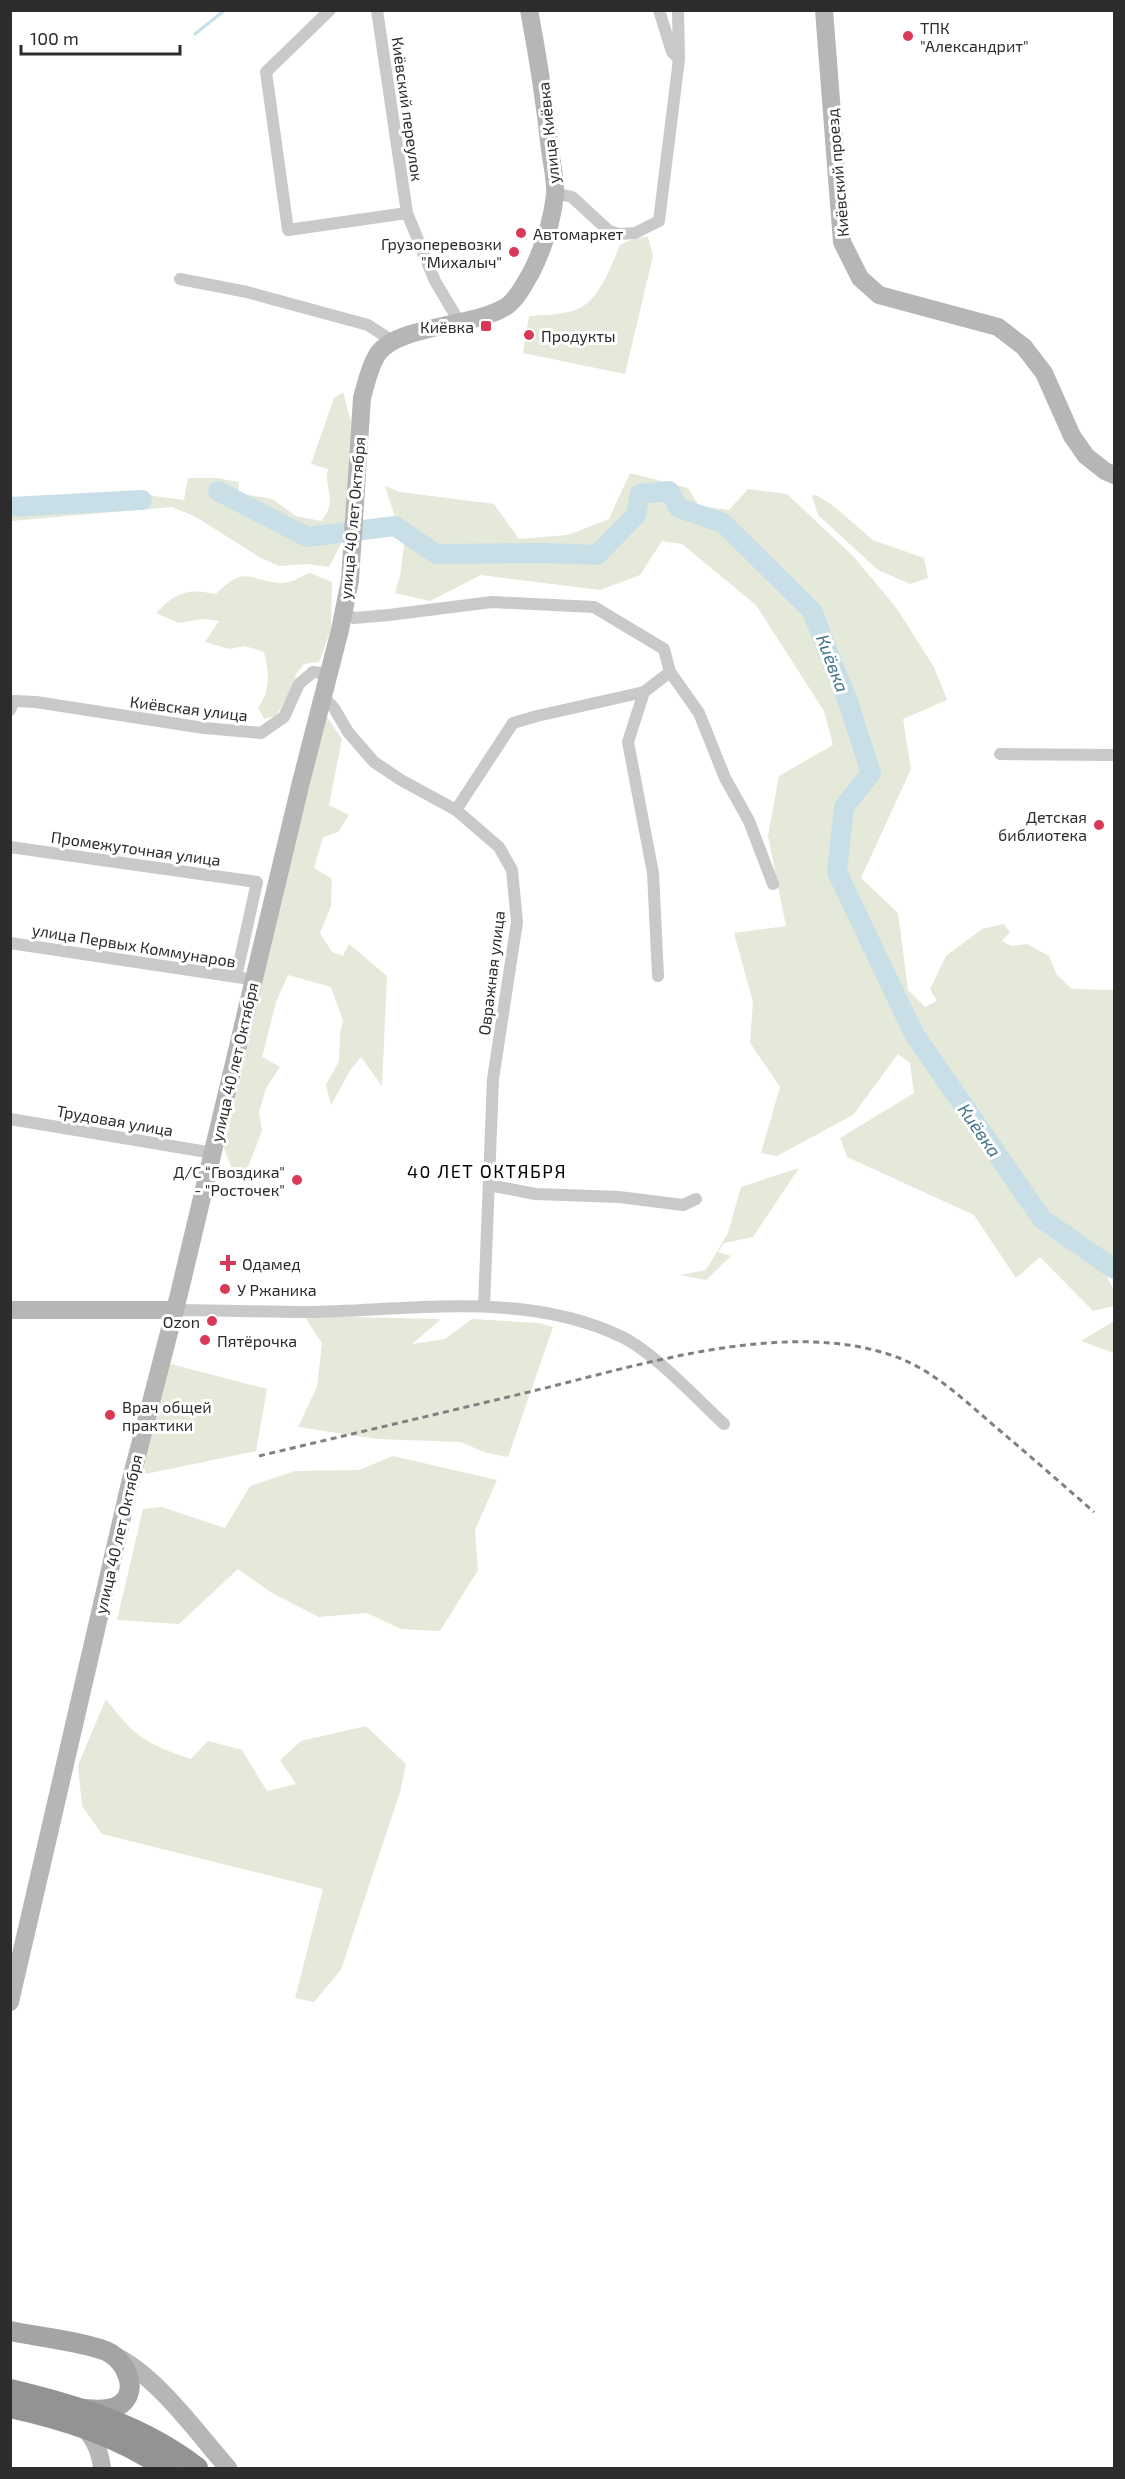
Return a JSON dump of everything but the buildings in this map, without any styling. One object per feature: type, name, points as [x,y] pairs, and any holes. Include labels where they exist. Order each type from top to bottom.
[{"type":"highway","points":[[10,2390],[85,2418],[150,2438],[197,2469]]},
{"type":"highway","points":[[10,2407],[85,2418],[165,2469]]},
{"type":"main road","name":"улица Киёвка","points":[[362,398],[378,353],[394,342],[416,333],[483,318],[508,305],[521,290],[541,254],[555,193],[544,87],[529,10]]},
{"type":"main road","name":"Киёвский проезд","points":[[824,10],[842,242],[860,278],[879,295],[998,327],[1024,347],[1044,374],[1072,436],[1086,456],[1114,475]]},
{"type":"main road","name":"улица 40 лет Октября","points":[[10,2002],[130,1483],[213,1153],[245,978],[324,696],[343,613],[350,568],[362,398]]},
{"type":"main road","points":[[10,1310],[175,1310]]},
{"type":"main road","points":[[10,2331],[96,2349],[135,2367],[154,2385],[228,2469]]},
{"type":"main road","points":[[102,2469],[100,2454],[85,2418],[120,2405],[127,2398],[130,2387],[129,2376],[122,2365],[110,2354]]},
{"type":"street","points":[[330,10],[266,72],[288,230],[407,213]]},
{"type":"street","name":"Киёвский переулок","points":[[377,10],[407,213],[435,280],[460,323]]},
{"type":"street","points":[[659,10],[672,52],[679,59]]},
{"type":"street","points":[[555,193],[572,197],[609,231],[619,234],[635,233],[659,221],[679,59],[678,10]]},
{"type":"street","points":[[180,279],[247,292],[368,325],[394,342]]},
{"type":"street","points":[[343,613],[354,618],[492,602],[594,607],[664,649],[670,672],[699,713],[725,778],[749,821],[773,884]]},
{"type":"street","name":"Киёвская улица","points":[[12,706],[36,702],[204,728],[261,733],[284,717],[299,684],[313,672],[329,674]]},
{"type":"street","points":[[456,810],[513,723],[644,692],[670,672]]},
{"type":"street","points":[[644,692],[628,742],[653,873],[658,976]]},
{"type":"street","name":"Овражная улица","points":[[324,696],[348,732],[374,762],[400,780],[456,810],[499,847],[512,870],[517,922],[493,1079],[484,1306]]},
{"type":"street","points":[[1000,754],[1114,755]]},
{"type":"street","name":"Промежуточная улица","points":[[10,847],[257,882],[245,978]]},
{"type":"street","name":"улица Первых Коммунаров","points":[[10,943],[245,978]]},
{"type":"street","name":"Трудовая улица","points":[[10,1119],[213,1153]]},
{"type":"street","points":[[489,1185],[536,1194],[619,1197],[683,1206],[696,1199]]},
{"type":"street","points":[[175,1310],[307,1312],[484,1306],[564,1316],[621,1336],[647,1354],[724,1424]]},
{"type":"shaded area","points":[[648,237],[653,256],[625,374],[523,353],[529,316],[561,313],[581,307],[589,301],[602,284],[620,245],[635,238]]},
{"type":"shaded area","points":[[343,392],[351,422],[344,538],[329,567],[307,564],[279,566],[259,557],[196,517],[172,507],[11,521],[11,500],[131,493],[184,500],[188,478],[216,478],[239,482],[238,493],[272,499],[296,516],[321,521],[330,501],[328,469],[311,464],[334,398]]},
{"type":"shaded area","points":[[630,473],[688,488],[699,506],[729,510],[748,489],[787,494],[854,557],[897,609],[934,667],[947,700],[903,719],[911,769],[861,878],[898,913],[908,990],[925,1007],[937,1001],[930,989],[946,956],[982,929],[1004,924],[1010,932],[1002,941],[1011,946],[1027,944],[1049,956],[1057,975],[1072,989],[1114,990],[1114,1269],[1107,1277],[1114,1290],[1114,1306],[1093,1311],[1040,1257],[1016,1278],[974,1215],[847,1157],[840,1138],[914,1093],[910,1063],[898,1054],[853,1115],[777,1156],[761,1153],[780,1087],[750,1043],[753,1002],[734,933],[786,926],[768,836],[779,776],[833,745],[824,711],[756,605],[682,544],[662,541],[640,575],[600,590],[481,575],[430,601],[395,593],[404,545],[385,486],[400,492],[494,504],[519,539],[568,535],[609,519]]},
{"type":"shaded area","points":[[816,495],[831,504],[873,540],[924,558],[928,578],[910,584],[878,570],[818,515],[812,496]]},
{"type":"shaded area","points":[[310,573],[332,582],[331,629],[319,662],[304,664],[296,674],[293,686],[276,716],[264,719],[258,708],[268,681],[264,652],[245,646],[229,649],[205,642],[219,621],[202,619],[178,623],[156,613],[170,600],[183,593],[197,591],[216,594],[235,579],[242,577],[248,576],[282,583],[293,581]]},
{"type":"shaded area","points":[[325,714],[342,739],[329,805],[349,815],[338,832],[323,837],[314,868],[332,879],[331,906],[320,933],[332,952],[343,956],[349,944],[387,976],[382,1086],[361,1057],[351,1069],[331,1105],[326,1085],[339,1061],[343,1021],[331,987],[288,975],[276,1002],[262,1057],[280,1067],[266,1088],[259,1112],[262,1131],[245,1175],[234,1174],[224,1148]]},
{"type":"shaded area","points":[[799,1168],[753,1237],[724,1243],[718,1252],[731,1256],[706,1280],[680,1275],[706,1270],[728,1233],[741,1187]]},
{"type":"shaded area","points":[[304,1316],[441,1319],[412,1344],[445,1339],[472,1319],[539,1323],[553,1327],[508,1457],[484,1452],[461,1442],[377,1439],[298,1427],[317,1387],[322,1343]]},
{"type":"shaded area","points":[[1114,1321],[1114,1353],[1081,1341]]},
{"type":"shaded area","points":[[171,1364],[267,1389],[256,1451],[141,1475],[168,1366]]},
{"type":"shaded area","points":[[393,1456],[497,1480],[475,1530],[478,1570],[440,1631],[401,1629],[367,1613],[319,1617],[272,1593],[238,1569],[179,1624],[117,1620],[143,1509],[162,1507],[225,1528],[250,1486],[295,1471],[359,1470]]},
{"type":"shaded area","points":[[106,1699],[134,1731],[152,1743],[176,1754],[191,1759],[208,1741],[242,1750],[267,1791],[296,1784],[280,1760],[301,1741],[366,1726],[406,1764],[400,1792],[341,1970],[314,2002],[295,1998],[323,1889],[102,1834],[82,1806],[78,1765]]},
{"type":"waterway","points":[[195,34],[225,10]]},
{"type":"waterway","name":"Киёвка","points":[[218,491],[307,537],[395,526],[436,554],[597,555],[636,515],[640,494],[669,491],[679,508],[723,523],[812,611],[848,702],[871,773],[844,807],[837,872],[914,1034],[1042,1219],[1114,1269]]},
{"type":"waterway","name":"Киёвка","points":[[10,507],[142,500]]},
{"type":"railway","points":[[259,1456],[666,1358],[760,1344],[807,1342],[852,1346],[894,1356],[923,1370],[962,1398],[1094,1512]]},
{"type":"place","name":"ТПК \"Александрит\"","points":[[908,36]]},
{"type":"place","name":"Автомаркет","points":[[521,233]]},
{"type":"place","name":"Грузоперевозки \"Михалыч\"","points":[[514,252]]},
{"type":"place","name":"Киёвка","points":[[486,326]]},
{"type":"place","name":"Продукты","points":[[529,335]]},
{"type":"place","name":"Детская библиотека","points":[[1099,825]]},
{"type":"place","name":"Д/С “Гвоздика\" - \"Росточек\"","points":[[297,1180]]},
{"type":"place","name":"Одамед","points":[[228,1263]]},
{"type":"place","name":"У Ржаника","points":[[225,1289]]},
{"type":"place","name":"Ozon","points":[[212,1321]]},
{"type":"place","name":"Пятёрочка","points":[[205,1340]]},
{"type":"place","name":"Врач общей практики","points":[[110,1415]]},
{"type":"district","name":"40 ЛЕТ ОКТЯБРЯ","points":[[487,1171]]}]
